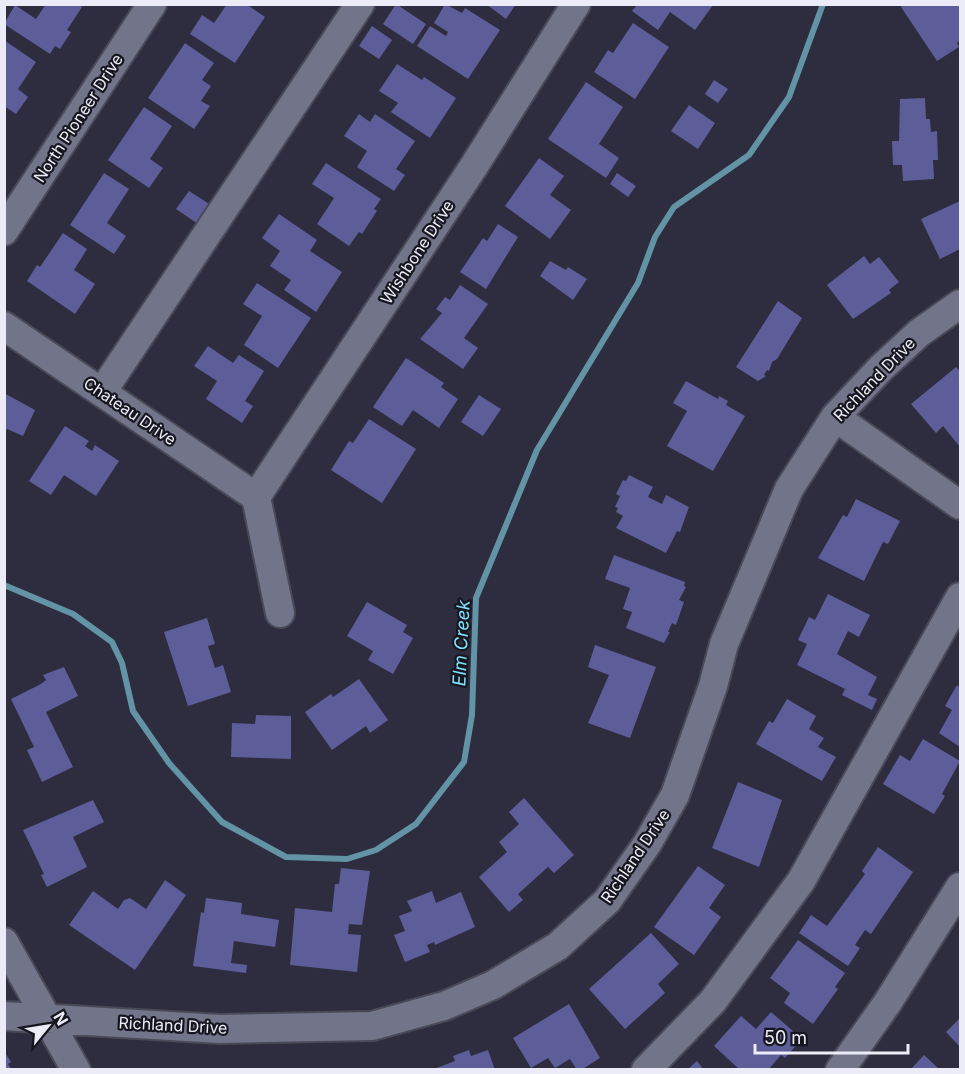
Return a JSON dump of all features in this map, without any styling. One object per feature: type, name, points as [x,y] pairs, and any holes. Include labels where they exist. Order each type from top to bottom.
[{"type":"street","name":"North Pioneer Drive","points":[[4,231],[152,4]]},
{"type":"street","points":[[102,392],[360,4]]},
{"type":"street","name":"Wishbone Drive","points":[[256,497],[474,166],[576,4]]},
{"type":"street","name":"Richland Drive","points":[[4,1016],[220,1029],[372,1026],[444,1006],[464,998],[493,985],[558,946],[607,902],[647,844],[675,795],[713,686],[724,644],[789,489],[836,417],[881,368],[911,340],[960,304]]},
{"type":"street","name":"Chateau Drive","points":[[4,326],[256,497]]},
{"type":"street","points":[[836,417],[960,506]]},
{"type":"street","points":[[256,497],[280,613]]},
{"type":"street","points":[[646,1070],[713,1001],[801,882],[960,597]]},
{"type":"street","points":[[840,1070],[956,903]]},
{"type":"street","points":[[4,942],[76,1070]]},
{"type":"building","points":[[46,4],[78,4],[82,7],[67,30],[71,32],[60,49],[55,46],[50,54],[4,24],[15,5],[36,19]]},
{"type":"building","points":[[227,4],[246,4],[265,17],[235,63],[190,34],[202,15],[214,23]]},
{"type":"building","points":[[396,4],[426,24],[413,44],[383,24]]},
{"type":"building","points":[[445,4],[462,13],[465,8],[500,30],[468,79],[417,46],[430,26],[446,36],[448,32],[434,23]]},
{"type":"building","points":[[486,4],[516,4],[506,19]]},
{"type":"building","points":[[905,4],[960,4],[960,40],[957,43],[959,47],[937,61],[901,7]]},
{"type":"building","points":[[637,5],[713,5],[695,30],[670,12],[658,30],[632,11]]},
{"type":"building","points":[[633,23],[669,47],[635,99],[594,72],[608,50],[613,53]]},
{"type":"building","points":[[372,26],[392,40],[379,59],[359,46]]},
{"type":"building","points":[[4,40],[36,62],[18,89],[28,97],[16,114],[4,106]]},
{"type":"building","points":[[185,43],[214,63],[202,80],[211,86],[201,101],[210,106],[194,129],[148,98]]},
{"type":"building","points":[[397,64],[422,80],[424,77],[456,98],[430,138],[391,112],[398,103],[379,91]]},
{"type":"building","points":[[714,80],[728,89],[718,103],[705,94]]},
{"type":"building","points":[[586,82],[623,107],[599,144],[619,158],[606,178],[548,139]]},
{"type":"building","points":[[925,98],[926,119],[930,119],[931,132],[937,131],[938,160],[933,160],[934,179],[903,181],[902,165],[893,165],[892,141],[899,141],[900,99]]},
{"type":"building","points":[[689,105],[715,123],[698,149],[671,131]]},
{"type":"building","points":[[144,107],[172,126],[150,159],[163,168],[149,188],[108,160]]},
{"type":"building","points":[[359,114],[370,122],[375,114],[415,141],[396,169],[405,175],[394,191],[357,167],[367,151],[344,136]]},
{"type":"building","points":[[539,158],[564,176],[550,195],[571,210],[550,239],[505,206]]},
{"type":"building","points":[[326,163],[381,199],[374,209],[377,211],[362,234],[359,232],[349,246],[317,224],[334,198],[312,184]]},
{"type":"building","points":[[104,173],[129,189],[107,223],[126,236],[114,254],[70,225]]},
{"type":"building","points":[[617,173],[636,186],[628,197],[610,184]]},
{"type":"building","points":[[189,191],[214,207],[201,226],[176,209]]},
{"type":"building","points":[[960,201],[960,249],[940,259],[921,219]]},
{"type":"building","points":[[279,214],[317,240],[310,251],[342,272],[316,312],[284,290],[291,280],[270,266],[280,251],[262,238]]},
{"type":"building","points":[[498,224],[518,237],[486,289],[460,272],[483,238],[487,241]]},
{"type":"building","points":[[63,233],[87,249],[74,270],[95,284],[75,314],[27,281],[37,265],[40,267]]},
{"type":"building","points":[[864,256],[870,264],[879,257],[899,282],[889,290],[891,293],[853,319],[827,285]]},
{"type":"building","points":[[550,261],[566,270],[568,267],[587,279],[573,300],[540,276]]},
{"type":"building","points":[[257,283],[311,318],[278,368],[244,345],[262,316],[243,304]]},
{"type":"building","points":[[460,285],[488,304],[464,338],[478,348],[463,369],[420,339],[442,313],[436,309],[445,297],[450,300]]},
{"type":"building","points":[[778,301],[802,318],[777,359],[772,362],[769,371],[767,370],[764,375],[766,376],[758,381],[736,367]]},
{"type":"building","points":[[208,346],[233,363],[239,355],[264,371],[245,401],[253,406],[242,423],[206,399],[217,381],[194,366]]},
{"type":"building","points":[[406,358],[444,383],[441,387],[458,399],[439,428],[413,410],[402,426],[373,407]]},
{"type":"building","points":[[956,367],[960,371],[960,447],[943,426],[936,433],[911,404]]},
{"type":"building","points":[[686,381],[718,399],[719,396],[728,401],[726,405],[745,416],[713,471],[667,446],[687,411],[673,403]]},
{"type":"building","points":[[4,393],[35,410],[23,436],[7,429],[4,435]]},
{"type":"building","points":[[479,395],[501,409],[483,436],[461,422]]},
{"type":"building","points":[[369,419],[416,449],[382,503],[331,470],[349,441],[353,443]]},
{"type":"building","points":[[65,426],[89,441],[85,446],[92,451],[95,445],[119,461],[96,496],[64,475],[51,495],[29,481]]},
{"type":"building","points":[[629,475],[653,487],[648,497],[662,504],[666,495],[689,507],[680,532],[677,531],[666,553],[616,528],[623,516],[616,512],[618,508],[615,507],[620,496],[616,494],[623,480],[626,481]]},
{"type":"building","points":[[856,499],[900,521],[888,544],[883,542],[864,581],[818,558],[843,515],[847,517]]},
{"type":"building","points":[[614,555],[685,582],[686,587],[679,600],[684,602],[676,625],[672,623],[664,643],[626,628],[632,612],[623,609],[630,588],[605,579]]},
{"type":"building","points":[[828,594],[870,615],[859,637],[848,631],[837,654],[877,677],[868,695],[877,699],[872,710],[842,695],[845,689],[797,665],[807,644],[798,640],[809,617],[815,620]]},
{"type":"building","points":[[367,602],[407,625],[403,632],[413,638],[393,674],[368,660],[373,651],[347,636]]},
{"type":"building","points":[[207,618],[215,644],[208,646],[215,668],[223,665],[231,692],[188,706],[164,632]]},
{"type":"building","points":[[595,645],[656,667],[630,738],[588,723],[609,675],[588,667]]},
{"type":"building","points":[[64,667],[78,696],[46,712],[73,767],[42,782],[27,750],[34,747],[11,699],[41,684],[46,680],[43,675]]},
{"type":"building","points":[[359,679],[388,720],[370,733],[366,726],[332,750],[305,712],[331,694],[333,697]]},
{"type":"building","points":[[957,685],[960,688],[960,747],[939,733],[952,710],[945,706]]},
{"type":"building","points":[[787,699],[816,716],[809,729],[824,738],[818,747],[836,757],[822,781],[756,744],[769,721],[773,723]]},
{"type":"building","points":[[256,715],[291,716],[291,759],[231,757],[232,723],[255,724]]},
{"type":"building","points":[[923,739],[960,761],[942,794],[945,796],[934,814],[883,784],[900,755],[910,761]]},
{"type":"building","points":[[738,782],[782,800],[759,867],[712,848]]},
{"type":"building","points":[[524,798],[574,855],[554,873],[548,867],[518,894],[523,900],[509,912],[479,877],[507,852],[499,842],[519,824],[509,812]]},
{"type":"building","points":[[93,800],[104,822],[73,837],[87,867],[47,887],[41,875],[44,874],[23,830]]},
{"type":"building","points":[[878,847],[913,872],[871,934],[865,930],[855,945],[860,948],[848,966],[799,933],[811,915],[827,926],[865,874],[862,871]]},
{"type":"building","points":[[698,866],[725,885],[709,908],[721,917],[694,955],[654,927]]},
{"type":"building","points":[[341,868],[370,871],[362,925],[349,924],[348,934],[361,935],[357,972],[290,965],[295,908],[332,912],[335,884],[339,884]]},
{"type":"building","points":[[165,880],[186,895],[135,970],[69,925],[93,891],[118,909],[124,900],[130,898],[146,909]]},
{"type":"building","points":[[432,891],[436,903],[461,892],[475,927],[435,945],[434,942],[427,945],[430,952],[405,962],[394,935],[405,931],[399,916],[412,911],[407,901]]},
{"type":"building","points":[[206,898],[242,903],[241,914],[279,920],[275,947],[234,941],[231,963],[247,965],[246,973],[193,966],[201,912],[204,913]]},
{"type":"building","points":[[651,933],[679,964],[658,984],[665,993],[625,1029],[589,989]]},
{"type":"building","points":[[798,940],[845,973],[835,987],[838,989],[813,1024],[784,1003],[790,993],[770,978]]},
{"type":"building","points":[[569,1004],[600,1058],[581,1070],[577,1070],[570,1059],[555,1068],[548,1058],[531,1068],[513,1038]]},
{"type":"building","points":[[771,1012],[802,1039],[785,1058],[781,1055],[768,1070],[740,1070],[714,1046],[741,1016],[756,1029]]},
{"type":"building","points":[[960,1018],[960,1047],[946,1032]]},
{"type":"building","points":[[469,1050],[471,1056],[488,1050],[495,1070],[431,1070],[455,1061],[453,1056]]},
{"type":"building","points":[[6,1054],[11,1062],[8,1064],[12,1070],[4,1070]]},
{"type":"building","points":[[924,1055],[940,1070],[910,1070]]},
{"type":"building","points":[[697,1061],[704,1070],[687,1070]]},
{"type":"waterway","name":"Elm Creek","points":[[4,585],[73,614],[112,642],[122,663],[133,711],[169,763],[222,822],[286,857],[347,859],[376,850],[416,824],[464,762],[472,715],[476,598],[537,450],[638,283],[655,237],[674,207],[749,155],[789,97],[823,4]]}]
